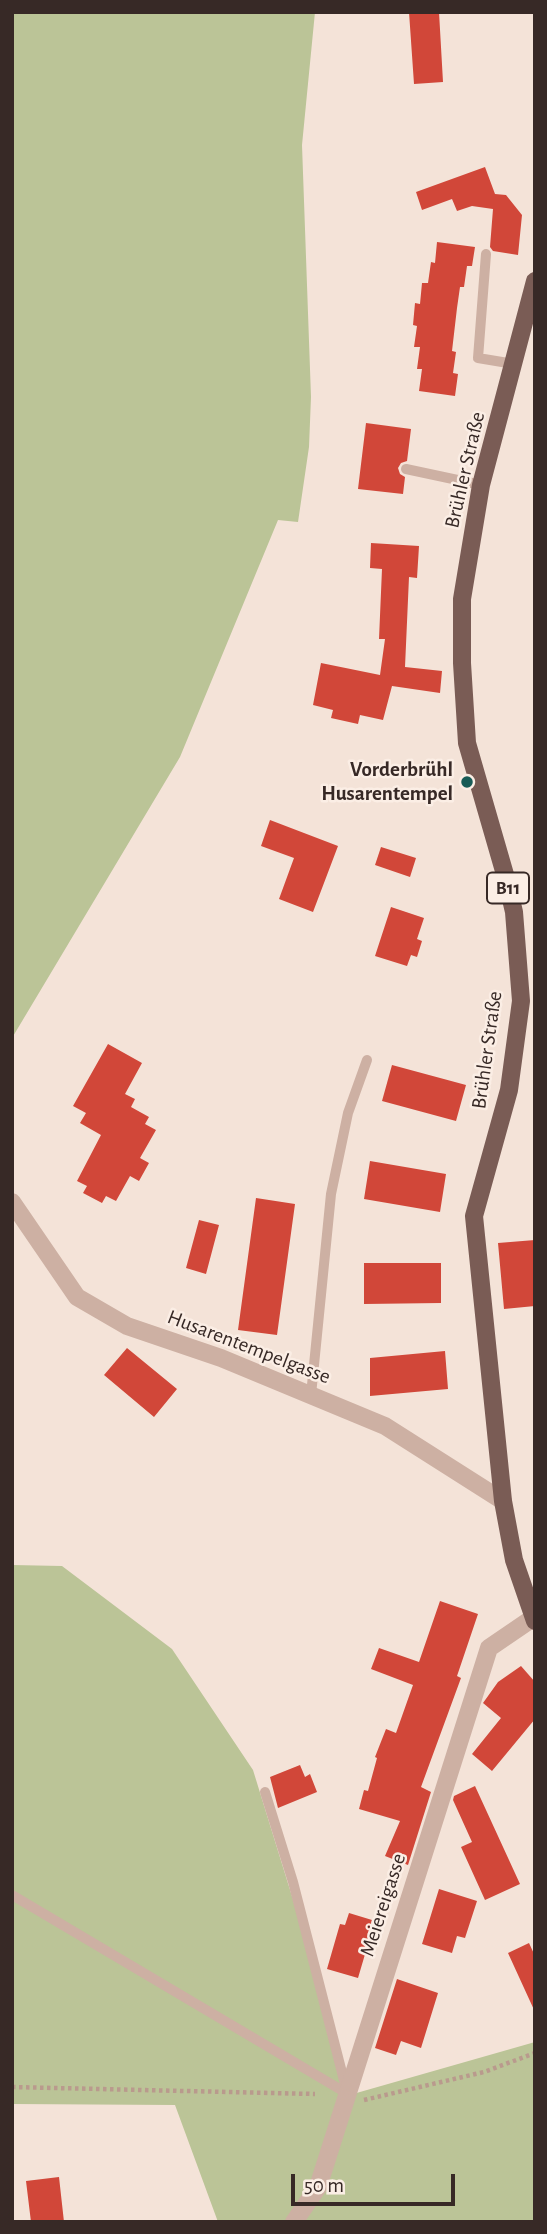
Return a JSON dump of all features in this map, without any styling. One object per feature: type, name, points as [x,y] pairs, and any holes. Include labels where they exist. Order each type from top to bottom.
[{"type":"main road","name":"Brühler Straße","points":[[534,1619],[514,1560],[503,1501],[474,1216],[509,1090],[528,1001],[506,878],[467,743],[462,663],[462,599],[481,485],[535,281]]},
{"type":"street","name":"Husarentempelgasse","points":[[12,1202],[77,1297],[127,1326],[220,1358],[385,1426],[503,1501]]},
{"type":"street","name":"Meiereigasse","points":[[294,2222],[318,2187],[489,1648],[534,1619]]},
{"type":"lane","points":[[486,254],[478,358],[514,363]]},
{"type":"lane","points":[[406,469],[481,485]]},
{"type":"lane","points":[[311,1395],[331,1194],[348,1113],[367,1060]]},
{"type":"lane","points":[[265,1792],[293,1882],[348,2094]]},
{"type":"lane","points":[[12,1895],[348,2094]]},
{"type":"path","points":[[12,2087],[348,2094],[359,2101],[484,2072],[535,2053]]},
{"type":"green space","points":[[12,12],[315,12],[302,145],[311,397],[309,447],[298,522],[278,520],[180,757],[12,1038]]},
{"type":"green space","points":[[12,1565],[62,1566],[172,1649],[253,1770],[353,2094],[535,2042],[535,2222],[218,2222],[175,2105],[12,2104]]},
{"type":"building","points":[[409,12],[439,12],[443,82],[414,84]]},
{"type":"building","points":[[485,167],[495,194],[506,195],[522,215],[518,255],[493,251],[490,247],[493,209],[472,206],[457,211],[452,199],[422,210],[416,192]]},
{"type":"building","points":[[437,242],[475,247],[472,266],[467,266],[464,287],[460,287],[457,308],[452,351],[456,352],[453,373],[458,374],[455,396],[419,391],[422,369],[417,369],[420,347],[414,347],[417,326],[413,325],[415,303],[420,304],[422,283],[428,283],[431,262],[435,263]]},
{"type":"building","points":[[366,423],[411,429],[407,461],[401,463],[398,468],[400,474],[405,477],[403,494],[358,489]]},
{"type":"building","points":[[371,543],[419,546],[417,578],[409,577],[405,667],[442,671],[440,693],[392,686],[383,720],[360,715],[358,724],[331,718],[333,710],[313,705],[321,663],[380,675],[385,639],[379,639],[382,569],[370,568]]},
{"type":"building","points":[[270,820],[338,846],[313,912],[279,899],[294,858],[261,846]]},
{"type":"building","points":[[381,847],[416,858],[410,877],[375,865]]},
{"type":"building","points":[[391,907],[424,918],[417,939],[422,941],[417,957],[411,955],[407,966],[375,956]]},
{"type":"building","points":[[108,1044],[142,1063],[125,1094],[135,1099],[131,1107],[149,1117],[145,1124],[156,1130],[140,1158],[149,1163],[139,1181],[130,1176],[116,1201],[106,1196],[102,1203],[83,1193],[87,1186],[77,1181],[101,1135],[80,1123],[86,1113],[73,1106]]},
{"type":"building","points":[[392,1065],[466,1085],[456,1121],[382,1101]]},
{"type":"building","points":[[370,1161],[446,1174],[440,1212],[364,1199]]},
{"type":"building","points":[[256,1198],[295,1204],[277,1335],[238,1330]]},
{"type":"building","points":[[199,1220],[219,1225],[206,1274],[186,1268]]},
{"type":"building","points":[[535,1240],[535,1306],[504,1309],[498,1243]]},
{"type":"building","points":[[364,1263],[441,1263],[441,1303],[364,1304]]},
{"type":"building","points":[[127,1348],[177,1389],[154,1417],[104,1375]]},
{"type":"building","points":[[445,1351],[448,1389],[370,1396],[370,1358]]},
{"type":"building","points":[[440,1601],[478,1614],[457,1676],[461,1678],[421,1787],[431,1792],[408,1865],[385,1856],[400,1821],[359,1809],[364,1790],[368,1791],[377,1758],[375,1757],[386,1729],[396,1733],[413,1685],[371,1669],[379,1648],[419,1662]]},
{"type":"building","points":[[521,1666],[535,1682],[535,1719],[492,1771],[472,1754],[501,1718],[483,1703],[498,1682]]},
{"type":"building","points":[[300,1765],[305,1777],[310,1774],[317,1792],[278,1808],[270,1777]]},
{"type":"building","points":[[475,1786],[520,1884],[485,1900],[461,1847],[472,1842],[453,1800],[454,1796]]},
{"type":"building","points":[[439,1889],[477,1901],[465,1938],[457,1936],[452,1953],[422,1944]]},
{"type":"building","points":[[349,1913],[372,1920],[368,1933],[371,1934],[358,1978],[327,1969],[340,1924],[345,1925]]},
{"type":"building","points":[[529,1943],[535,1956],[535,2012],[508,1953]]},
{"type":"building","points":[[397,1979],[438,1993],[421,2048],[401,2041],[396,2055],[375,2048]]},
{"type":"building","points":[[59,2177],[64,2222],[31,2222],[26,2181]]},
{"type":"place","name":"Vorderbrühl Husarentempel","points":[[467,782]]}]
